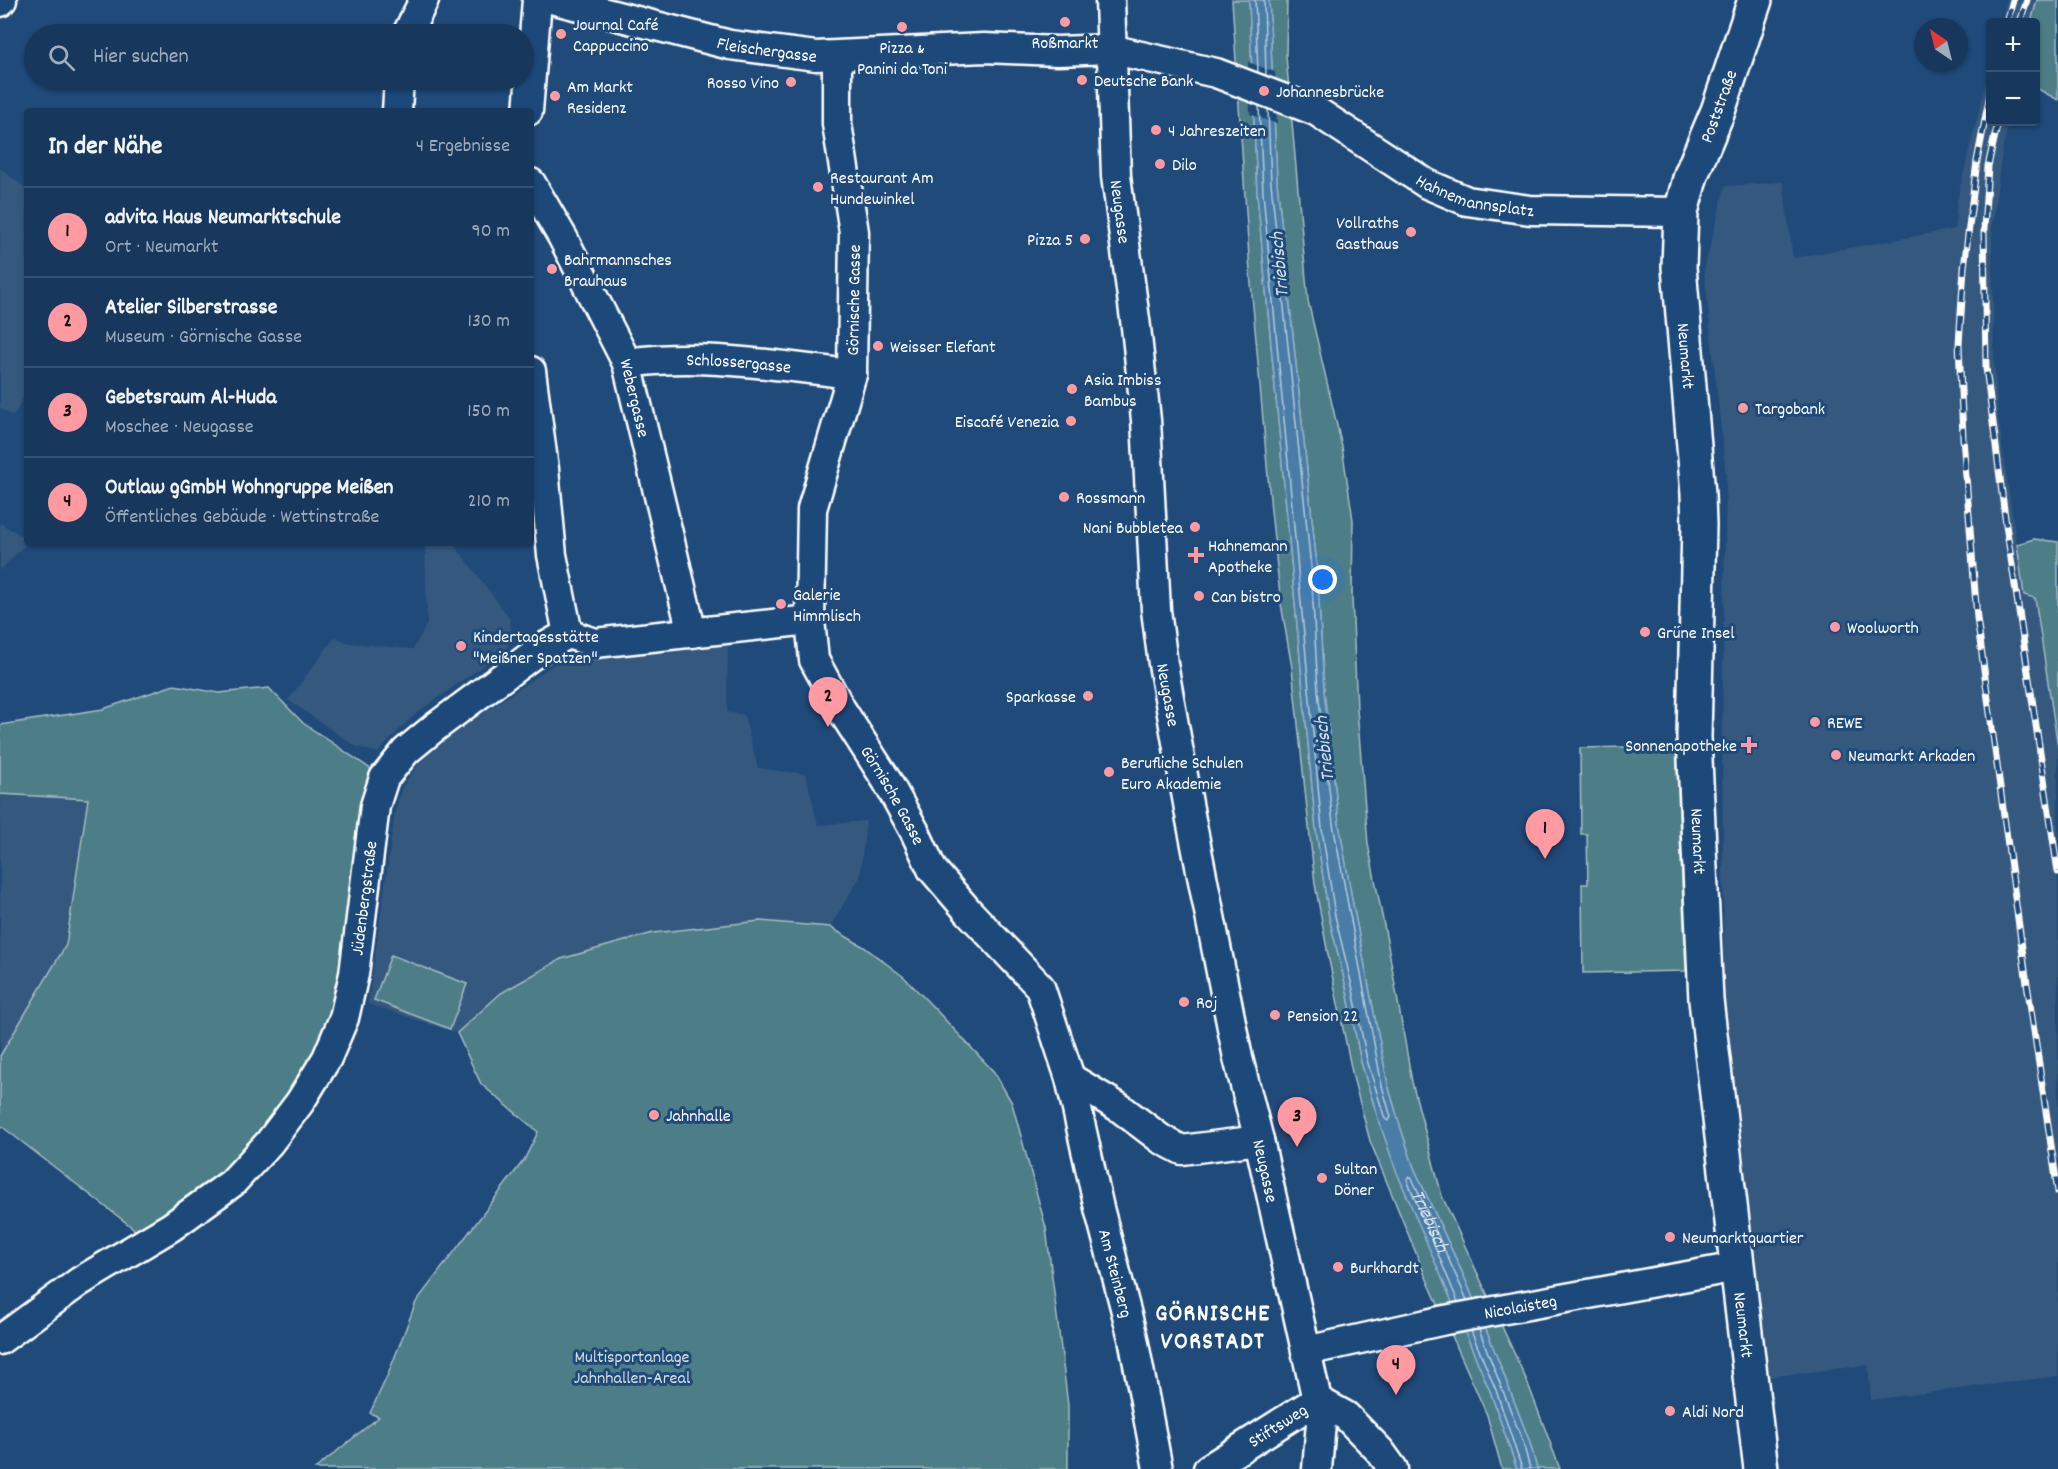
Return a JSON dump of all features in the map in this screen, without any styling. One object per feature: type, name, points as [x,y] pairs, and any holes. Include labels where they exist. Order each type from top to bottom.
[{"type":"main road","name":"Poststraße","points":[[1681,212],[1691,175],[1718,111],[1755,0]]},
{"type":"main road","name":"Neumarkt","points":[[1681,212],[1679,267],[1699,525],[1694,737],[1706,1000],[1761,1469]]},
{"type":"street","points":[[412,24],[424,0]]},
{"type":"street","points":[[534,37],[537,0]]},
{"type":"street","name":"Fleischergasse","points":[[555,0],[730,45],[816,56],[984,48],[1058,51],[1110,50]]},
{"type":"street","points":[[1110,0],[1110,50]]},
{"type":"street","name":"Hahnemannsplatz","points":[[1110,50],[1216,73],[1316,111],[1428,184],[1467,201],[1530,210],[1681,212]]},
{"type":"street","name":"Neugasse","points":[[1110,50],[1116,176],[1146,420],[1156,610],[1163,664],[1238,1058],[1259,1140],[1317,1400],[1321,1423],[1317,1469]]},
{"type":"street","name":"Görnische Gasse","points":[[837,56],[837,124],[854,232],[852,374],[812,509],[818,635],[814,660],[887,781],[932,869],[1040,987],[1070,1078]]},
{"type":"street","points":[[397,108],[398,90]]},
{"type":"street","points":[[528,108],[530,90]]},
{"type":"street","name":"Webergasse","points":[[534,188],[563,238],[627,363],[692,633]]},
{"type":"street","name":"Schlossergasse","points":[[627,363],[660,358],[692,358],[852,374]]},
{"type":"street","points":[[534,394],[552,555],[568,634],[595,643],[692,633],[818,635]]},
{"type":"street","name":"Jüdenbergstraße","points":[[0,1340],[79,1282],[171,1227],[232,1183],[269,1143],[300,1102],[327,1058],[344,1018],[354,974],[375,806],[384,778],[406,751],[434,728],[539,650],[568,634]]},
{"type":"street","points":[[1070,1078],[1120,1108],[1161,1140],[1182,1150],[1259,1140]]},
{"type":"street","name":"Am Steinberg","points":[[1070,1078],[1099,1208],[1133,1338],[1158,1469]]},
{"type":"street","name":"Nicolaisteg","points":[[1305,1351],[1495,1310],[1737,1267]]},
{"type":"street","points":[[1317,1400],[1346,1416],[1380,1451],[1393,1469]]},
{"type":"street","name":"Stiftsweg","points":[[1208,1469],[1317,1400]]},
{"type":"shaded area","points":[[2007,0],[2037,0],[2032,18],[2002,18]]},
{"type":"shaded area","points":[[1986,81],[1986,126],[2008,126],[2002,152],[1992,228],[1994,357],[1998,416],[2024,595],[2035,597],[2058,747],[2058,1376],[1871,1400],[1868,1365],[1769,1377],[1724,994],[1722,734],[1726,476],[1704,270],[1725,186],[1783,182],[1793,258],[1955,229],[1957,200]]},
{"type":"shaded area","points":[[0,168],[24,187],[24,397],[13,416],[0,408]]},
{"type":"shaded area","points":[[0,523],[24,537],[24,546],[0,571]]},
{"type":"shaded area","name":"Kindertagesstätte \"Meißner Spatzen\"","points":[[425,546],[455,546],[509,617],[512,633],[507,649],[418,712],[378,753],[355,746],[288,700],[335,637],[349,643],[413,649],[427,624]]},
{"type":"shaded area","points":[[728,636],[727,712],[744,715],[758,768],[806,774],[818,825],[866,821],[860,877],[830,927],[760,921],[653,933],[561,959],[501,993],[457,1033],[368,1004],[395,813],[401,789],[415,768],[432,751],[462,728],[563,658]]},
{"type":"shaded area","points":[[0,794],[88,798],[66,945],[0,1056]]},
{"type":"green space","points":[[1232,0],[1249,0],[1257,193],[1316,830],[1329,917],[1361,1062],[1378,1118],[1490,1391],[1517,1469],[1502,1469],[1487,1415],[1425,1275],[1370,1141],[1353,1077],[1329,960],[1315,884],[1292,668],[1281,604],[1271,511],[1250,272]]},
{"type":"green space","points":[[1269,0],[1287,0],[1286,56],[1308,301],[1342,447],[1353,520],[1352,598],[1357,709],[1368,844],[1412,1082],[1442,1196],[1527,1381],[1560,1469],[1537,1469],[1529,1440],[1466,1281],[1414,1168],[1388,1085],[1339,824],[1324,691],[1317,567],[1277,182]]},
{"type":"green space","points":[[2037,0],[2058,0],[2058,100],[2040,90],[2040,18],[2032,18]]},
{"type":"green space","points":[[2034,539],[2058,542],[2058,747],[2035,598],[2024,595],[2017,544]]},
{"type":"green space","points":[[174,685],[219,693],[269,688],[303,723],[384,778],[354,974],[300,1102],[145,1243],[133,1228],[0,1125],[0,1056],[66,945],[88,799],[0,794],[0,725],[103,709]]},
{"type":"green space","points":[[1676,746],[1686,971],[1583,973],[1582,884],[1588,884],[1587,834],[1581,834],[1580,748]]},
{"type":"green space","name":"Multisportanlage Jahnhallen-Areal","points":[[760,921],[830,927],[864,947],[904,977],[935,1009],[994,1072],[1012,1103],[1046,1228],[1068,1405],[1068,1469],[315,1469],[379,1417],[370,1413],[389,1372],[416,1302],[524,1160],[538,1132],[481,1084],[457,1033],[501,993],[561,959],[653,933]]},
{"type":"green space","points":[[391,955],[467,984],[450,1029],[374,1000]]},
{"type":"water","name":"Triebisch","points":[[1249,0],[1269,0],[1277,182],[1317,567],[1324,691],[1339,824],[1388,1085],[1414,1168],[1466,1281],[1529,1440],[1537,1469],[1517,1469],[1490,1391],[1395,1168],[1361,1062],[1329,917],[1316,830],[1257,193]]},
{"type":"pier","points":[[1248,62],[1275,72],[1277,124],[1250,114]]},
{"type":"railway","points":[[2008,18],[2013,0]]},
{"type":"railway","points":[[2021,18],[2027,0]]},
{"type":"railway","points":[[1986,115],[1977,161],[1964,268],[1959,344],[1963,438],[1977,618],[2058,1192]]},
{"type":"railway","points":[[1997,126],[1988,166],[1984,229],[1986,368],[2006,525],[2058,872]]},
{"type":"place","name":"Roßmarkt","points":[[1065,22]]},
{"type":"place","name":"Pizza & Panini da Toni","points":[[902,27]]},
{"type":"place","name":"Journal Café Cappuccino","points":[[561,34]]},
{"type":"place","name":"Deutsche Bank","points":[[1082,80]]},
{"type":"place","name":"Rosso Vino","points":[[791,82]]},
{"type":"place","name":"Johannesbrücke","points":[[1264,91]]},
{"type":"place","name":"Am Markt Residenz","points":[[555,96]]},
{"type":"place","name":"4 Jahreszeiten","points":[[1156,130]]},
{"type":"place","name":"Dilo","points":[[1160,164]]},
{"type":"place","name":"Restaurant Am Hundewinkel","points":[[818,187]]},
{"type":"place","name":"Vollraths Gasthaus","points":[[1411,232]]},
{"type":"place","name":"Pizza 5","points":[[1085,239]]},
{"type":"place","name":"Bahrmannsches Brauhaus","points":[[552,269]]},
{"type":"place","name":"Weisser Elefant","points":[[878,346]]},
{"type":"place","name":"Asia Imbiss Bambus","points":[[1072,389]]},
{"type":"place","name":"Targobank","points":[[1743,408]]},
{"type":"place","name":"Eiscafé Venezia","points":[[1071,421]]},
{"type":"place","name":"Rossmann","points":[[1064,497]]},
{"type":"place","name":"Nani Bubbletea","points":[[1195,527]]},
{"type":"place","name":"Hahnemann Apotheke","points":[[1196,555]]},
{"type":"place","name":"Can bistro","points":[[1199,596]]},
{"type":"place","name":"Galerie Himmlisch","points":[[781,604]]},
{"type":"place","name":"Woolworth","points":[[1835,627]]},
{"type":"place","name":"Grüne Insel","points":[[1645,632]]},
{"type":"place","name":"Kindertagesstätte \"Meißner Spatzen\"","points":[[461,646]]},
{"type":"place","name":"Sparkasse","points":[[1088,696]]},
{"type":"place","name":"REWE","points":[[1815,722]]},
{"type":"place","name":"Atelier Silberstrasse","points":[[828,727]]},
{"type":"place","name":"Sonnenapotheke","points":[[1749,745]]},
{"type":"place","name":"Neumarkt Arkaden","points":[[1836,755]]},
{"type":"place","name":"Berufliche Schulen Euro Akademie","points":[[1109,772]]},
{"type":"place","name":"advita Haus Neumarktschule","points":[[1545,859]]},
{"type":"place","name":"Roj","points":[[1184,1002]]},
{"type":"place","name":"Pension 22","points":[[1275,1015]]},
{"type":"place","name":"Jahnhalle","points":[[654,1115]]},
{"type":"place","name":"Gebetsraum Al-Huda","points":[[1297,1147]]},
{"type":"place","name":"Sultan Döner","points":[[1322,1178]]},
{"type":"place","name":"Neumarktquartier","points":[[1670,1237]]},
{"type":"place","name":"Burkhardt","points":[[1338,1267]]},
{"type":"place","name":"Outlaw gGmbH Wohngruppe Meißen","points":[[1396,1395]]},
{"type":"place","name":"Aldi Nord","points":[[1670,1411]]},
{"type":"district","name":"GÖRNISCHE VORSTADT","points":[[1213,1326]]}]
